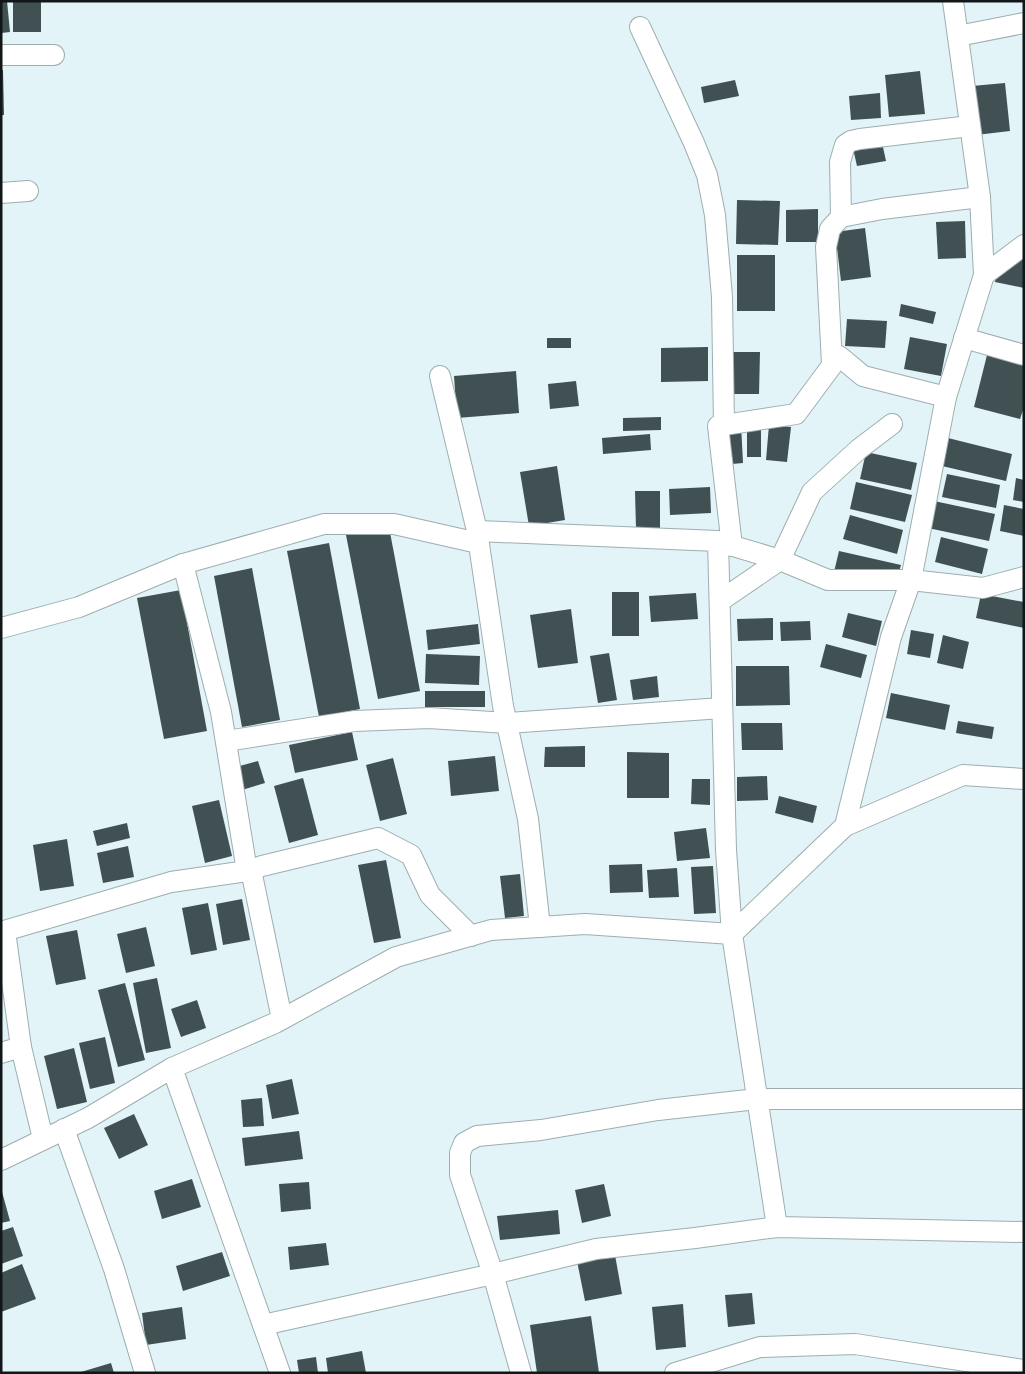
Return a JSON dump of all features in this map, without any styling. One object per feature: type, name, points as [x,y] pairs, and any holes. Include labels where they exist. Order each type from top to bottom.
[{"type":"street","points":[[846,826],[891,637],[911,580],[946,397],[984,275],[980,197],[953,1]]},
{"type":"street","points":[[958,36],[1024,23]]},
{"type":"street","points":[[640,27],[694,143],[707,175],[714,207],[722,297],[724,425]]},
{"type":"street","points":[[1,56],[54,55]]},
{"type":"street","points":[[841,217],[840,162],[845,145],[860,139],[970,126]]},
{"type":"street","points":[[1,193],[28,192]]},
{"type":"street","points":[[832,364],[826,248],[830,229],[841,217],[882,209],[980,197]]},
{"type":"street","points":[[984,275],[1024,245]]},
{"type":"street","points":[[964,338],[1024,355]]},
{"type":"street","points":[[777,1227],[732,934],[726,850],[720,601],[725,543],[718,426],[796,414],[839,356],[863,376],[946,397]]},
{"type":"street","points":[[440,376],[478,537],[507,723],[528,819],[540,927]]},
{"type":"street","points":[[720,601],[780,560],[812,492],[859,449],[892,424]]},
{"type":"street","points":[[1,628],[79,607],[183,564],[324,524],[394,524],[478,537],[725,543],[780,560],[828,580],[911,580],[982,588],[1024,577]]},
{"type":"street","points":[[183,564],[221,712],[249,870],[282,1019]]},
{"type":"street","points":[[226,741],[355,721],[429,718],[507,723],[722,708]]},
{"type":"street","points":[[1,1160],[88,1118],[172,1068],[282,1019],[396,957],[491,930],[585,924],[732,934],[846,826],[963,775],[1024,779]]},
{"type":"street","points":[[44,1139],[22,1047],[3,932],[171,882],[249,870],[378,838],[410,855],[430,895],[470,936]]},
{"type":"street","points":[[1,1053],[22,1047]]},
{"type":"street","points":[[172,1068],[280,1373]]},
{"type":"street","points":[[521,1373],[493,1274],[460,1175],[460,1153],[464,1143],[477,1136],[541,1130],[658,1110],[757,1099],[1024,1099]]},
{"type":"street","points":[[64,1130],[114,1269],[145,1373]]},
{"type":"street","points":[[263,1325],[596,1249],[777,1227],[1024,1232]]},
{"type":"street","points":[[674,1373],[760,1347],[855,1344],[1024,1370]]},
{"type":"building","points":[[1,1],[7,1],[10,32],[1,33]]},
{"type":"building","points":[[13,1],[41,1],[41,32],[13,32]]},
{"type":"building","points":[[1,70],[3,70],[4,115],[1,115]]},
{"type":"building","points":[[920,71],[925,114],[889,117],[885,75]]},
{"type":"building","points":[[735,80],[739,96],[704,103],[701,87]]},
{"type":"building","points":[[1005,83],[1010,131],[976,135],[972,86]]},
{"type":"building","points":[[880,93],[881,118],[851,120],[849,96]]},
{"type":"building","points":[[881,138],[886,161],[857,166],[852,144]]},
{"type":"building","points":[[737,200],[780,201],[778,245],[736,244]]},
{"type":"building","points":[[818,209],[818,242],[786,242],[786,210]]},
{"type":"building","points":[[965,221],[966,258],[938,259],[936,222]]},
{"type":"building","points":[[865,228],[871,277],[841,281],[835,232]]},
{"type":"building","points":[[1001,254],[1024,260],[1024,288],[995,282]]},
{"type":"building","points":[[737,255],[775,255],[775,311],[737,311]]},
{"type":"building","points":[[901,304],[936,312],[933,324],[899,316]]},
{"type":"building","points":[[847,319],[887,321],[885,348],[845,346]]},
{"type":"building","points":[[910,337],[947,344],[941,376],[904,369]]},
{"type":"building","points":[[547,338],[571,338],[571,348],[547,348]]},
{"type":"building","points":[[708,347],[708,381],[661,382],[661,348]]},
{"type":"building","points":[[988,351],[1024,361],[1024,407],[1020,419],[974,407]]},
{"type":"building","points":[[732,352],[760,352],[759,394],[731,394]]},
{"type":"building","points":[[516,371],[519,413],[457,418],[454,376]]},
{"type":"building","points":[[576,381],[579,406],[550,409],[548,384]]},
{"type":"building","points":[[661,417],[661,430],[623,431],[623,418]]},
{"type":"building","points":[[747,423],[761,423],[761,457],[747,457]]},
{"type":"building","points":[[741,424],[743,463],[732,464],[729,425]]},
{"type":"building","points":[[769,425],[791,427],[787,462],[766,460]]},
{"type":"building","points":[[650,434],[651,450],[603,454],[602,438]]},
{"type":"building","points":[[948,438],[1012,454],[1006,481],[942,466]]},
{"type":"building","points":[[866,452],[917,463],[911,490],[860,479]]},
{"type":"building","points":[[557,466],[565,520],[529,526],[520,472]]},
{"type":"building","points":[[947,474],[1000,485],[996,508],[942,497]]},
{"type":"building","points":[[1016,478],[1024,480],[1024,502],[1013,500]]},
{"type":"building","points":[[856,482],[912,495],[905,522],[850,509]]},
{"type":"building","points":[[710,487],[711,513],[670,515],[669,489]]},
{"type":"building","points":[[635,491],[660,491],[660,528],[636,528]]},
{"type":"building","points":[[934,501],[995,514],[989,541],[928,528]]},
{"type":"building","points":[[1004,505],[1024,509],[1024,536],[1000,531]]},
{"type":"building","points":[[850,515],[903,530],[897,554],[843,539]]},
{"type":"building","points":[[389,527],[420,691],[378,699],[346,535]]},
{"type":"building","points":[[941,537],[988,549],[982,574],[935,562]]},
{"type":"building","points":[[329,543],[360,709],[319,717],[287,551]]},
{"type":"building","points":[[839,551],[901,565],[895,586],[834,572]]},
{"type":"building","points":[[252,568],[280,720],[242,727],[214,576]]},
{"type":"building","points":[[181,590],[207,731],[164,739],[137,598]]},
{"type":"building","points":[[612,592],[639,592],[639,636],[612,636]]},
{"type":"building","points":[[696,593],[698,619],[651,622],[649,596]]},
{"type":"building","points":[[981,594],[1024,602],[1024,628],[976,618]]},
{"type":"building","points":[[571,609],[578,663],[538,668],[530,615]]},
{"type":"building","points":[[848,613],[882,621],[876,646],[842,637]]},
{"type":"building","points":[[773,618],[773,640],[738,641],[737,619]]},
{"type":"building","points":[[810,621],[811,640],[781,641],[780,622]]},
{"type":"building","points":[[478,624],[480,644],[428,650],[426,630]]},
{"type":"building","points":[[911,630],[934,634],[930,658],[907,654]]},
{"type":"building","points":[[943,635],[969,642],[963,669],[937,663]]},
{"type":"building","points":[[826,644],[867,655],[861,678],[820,667]]},
{"type":"building","points":[[609,653],[617,700],[598,703],[590,656]]},
{"type":"building","points":[[426,654],[480,656],[479,685],[425,683]]},
{"type":"building","points":[[736,666],[789,666],[790,705],[736,706]]},
{"type":"building","points":[[657,676],[659,697],[633,700],[630,680]]},
{"type":"building","points":[[425,691],[485,691],[485,707],[425,707]]},
{"type":"building","points":[[891,693],[950,705],[945,730],[886,718]]},
{"type":"building","points":[[958,721],[994,727],[992,739],[956,733]]},
{"type":"building","points":[[741,723],[782,723],[783,750],[742,750]]},
{"type":"building","points":[[352,732],[358,760],[295,773],[289,745]]},
{"type":"building","points":[[585,746],[585,767],[544,767],[545,747]]},
{"type":"building","points":[[627,752],[669,753],[669,798],[627,798]]},
{"type":"building","points":[[495,756],[499,791],[451,796],[448,761]]},
{"type":"building","points":[[393,758],[407,814],[380,821],[366,765]]},
{"type":"building","points":[[258,761],[265,783],[242,790],[236,767]]},
{"type":"building","points":[[767,776],[768,800],[737,801],[737,777]]},
{"type":"building","points":[[303,778],[318,835],[289,843],[274,786]]},
{"type":"building","points":[[692,779],[710,779],[710,805],[691,804]]},
{"type":"building","points":[[779,796],[817,806],[813,823],[775,813]]},
{"type":"building","points":[[219,800],[232,856],[205,863],[192,806]]},
{"type":"building","points":[[127,823],[130,838],[97,846],[93,831]]},
{"type":"building","points":[[706,828],[710,858],[677,861],[674,832]]},
{"type":"building","points":[[67,839],[74,886],[40,891],[33,845]]},
{"type":"building","points":[[128,846],[134,877],[103,883],[97,853]]},
{"type":"building","points":[[386,860],[401,938],[374,943],[358,865]]},
{"type":"building","points":[[642,864],[643,892],[610,893],[609,865]]},
{"type":"building","points":[[713,866],[716,913],[694,914],[691,867]]},
{"type":"building","points":[[677,868],[679,897],[649,898],[647,870]]},
{"type":"building","points":[[520,874],[524,916],[505,918],[500,876]]},
{"type":"building","points":[[242,899],[250,940],[223,945],[216,904]]},
{"type":"building","points":[[208,903],[217,950],[191,955],[182,908]]},
{"type":"building","points":[[146,927],[155,966],[126,973],[117,934]]},
{"type":"building","points":[[77,930],[86,979],[56,985],[46,936]]},
{"type":"building","points":[[157,978],[171,1048],[146,1053],[133,983]]},
{"type":"building","points":[[125,983],[145,1060],[118,1067],[98,990]]},
{"type":"building","points":[[197,1000],[206,1028],[181,1037],[171,1009]]},
{"type":"building","points":[[105,1037],[115,1083],[90,1089],[79,1043]]},
{"type":"building","points":[[74,1048],[87,1102],[57,1109],[44,1056]]},
{"type":"building","points":[[292,1079],[299,1114],[272,1119],[266,1085]]},
{"type":"building","points":[[262,1098],[264,1126],[243,1127],[241,1100]]},
{"type":"building","points":[[134,1114],[148,1145],[119,1159],[104,1128]]},
{"type":"building","points":[[299,1131],[303,1159],[245,1166],[242,1138]]},
{"type":"building","points":[[192,1179],[201,1207],[162,1219],[154,1191]]},
{"type":"building","points":[[309,1182],[311,1209],[281,1212],[279,1184]]},
{"type":"building","points":[[604,1184],[611,1216],[582,1223],[575,1190]]},
{"type":"building","points":[[1,1188],[10,1221],[1,1223]]},
{"type":"building","points":[[558,1210],[560,1234],[500,1240],[497,1216]]},
{"type":"building","points":[[13,1227],[23,1256],[1,1264],[1,1231]]},
{"type":"building","points":[[326,1243],[329,1265],[290,1270],[288,1247]]},
{"type":"building","points":[[222,1252],[230,1276],[183,1291],[176,1266]]},
{"type":"building","points":[[615,1255],[622,1294],[585,1301],[577,1261]]},
{"type":"building","points":[[22,1264],[36,1299],[1,1312],[1,1273]]},
{"type":"building","points":[[752,1293],[755,1324],[728,1327],[725,1295]]},
{"type":"building","points":[[683,1304],[686,1347],[656,1350],[652,1307]]},
{"type":"building","points":[[182,1307],[186,1339],[146,1345],[142,1313]]},
{"type":"building","points":[[591,1316],[599,1373],[537,1373],[530,1325]]},
{"type":"building","points":[[362,1351],[366,1373],[328,1373],[326,1358]]},
{"type":"building","points":[[316,1357],[318,1373],[299,1373],[297,1360]]},
{"type":"building","points":[[111,1363],[114,1373],[81,1373],[81,1372]]}]
